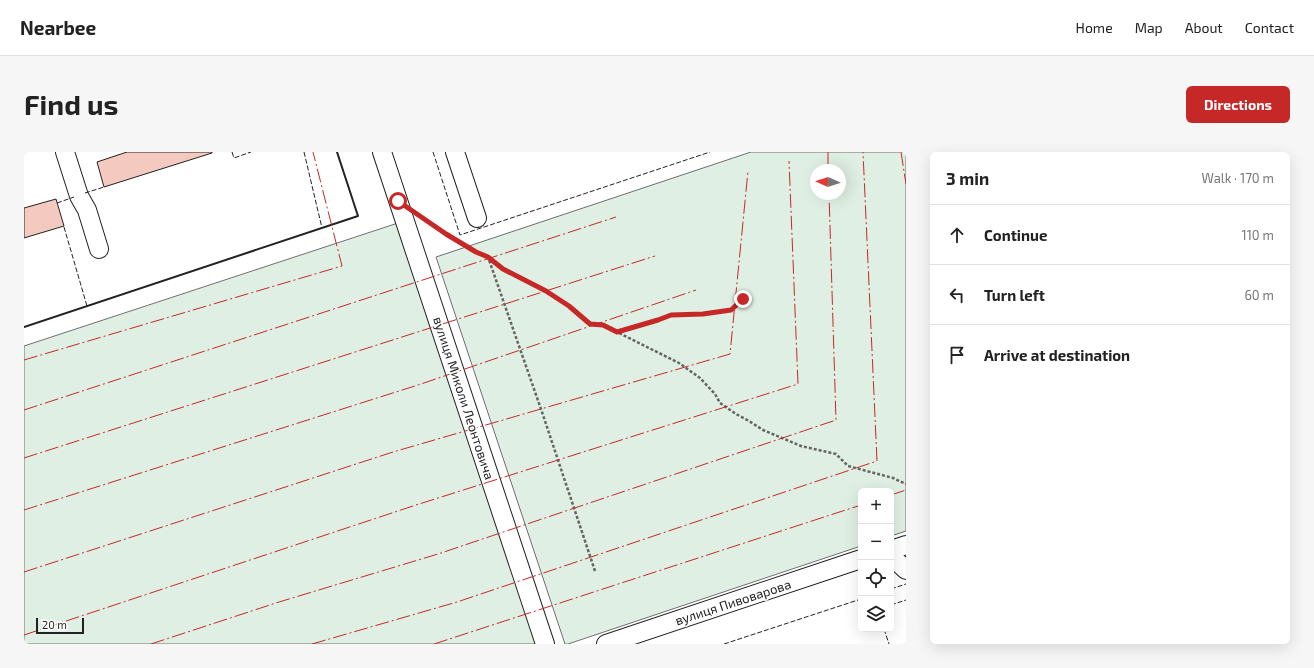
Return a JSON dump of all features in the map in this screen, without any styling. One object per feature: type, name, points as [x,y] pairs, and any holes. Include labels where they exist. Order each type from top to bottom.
[{"type":"street","points":[[66,152],[79,196],[87,210],[99,249]]},
{"type":"street","name":"вулиця Миколи Леонтовича","points":[[382,152],[545,644]]},
{"type":"street","points":[[455,152],[477,218]]},
{"type":"street","points":[[894,549],[906,545]]},
{"type":"street","points":[[894,559],[906,570]]},
{"type":"street","name":"вулиця Пивоварова","points":[[606,644],[858,561]]},
{"type":"path","points":[[398,201],[446,234],[476,252],[488,257],[503,269],[546,291],[569,306],[590,324],[603,325],[679,363],[700,378],[715,394],[720,403],[763,430],[801,446],[836,454],[848,466],[893,478],[906,484]]},
{"type":"path","points":[[488,257],[539,404],[594,571]]},
{"type":"path","points":[[617,332],[671,315],[703,314],[731,310],[743,299]]},
{"type":"green space","points":[[751,152],[906,152],[906,531],[894,535],[894,488],[858,488],[858,547],[565,644],[436,257]]},
{"type":"green space","points":[[398,223],[536,644],[24,644],[24,346]]},
{"type":"building","points":[[127,152],[212,153],[104,187],[97,162]]},
{"type":"building","points":[[56,199],[64,226],[24,238],[24,208]]},
{"type":"fence","points":[[232,152],[234,158],[251,152]]},
{"type":"fence","points":[[304,152],[322,228]]},
{"type":"fence","points":[[433,152],[460,235],[710,152]]},
{"type":"fence","points":[[85,193],[104,187]]},
{"type":"fence","points":[[57,203],[74,197]]},
{"type":"fence","points":[[64,227],[87,306]]},
{"type":"fence","points":[[894,588],[906,584]]},
{"type":"fence","points":[[724,644],[858,600]]},
{"type":"fence","points":[[894,604],[906,600]]},
{"type":"fence","points":[[885,632],[889,644]]},
{"type":"wall","points":[[24,327],[358,216],[337,152]]},
{"type":"power","points":[[24,360],[342,266],[313,152]]},
{"type":"power","points":[[828,152],[828,164]]},
{"type":"power","points":[[312,644],[457,602],[877,461],[863,152]]},
{"type":"power","points":[[901,152],[906,184]]},
{"type":"power","points":[[24,635],[416,505],[798,384],[789,161]]},
{"type":"power","points":[[24,572],[393,452],[730,354],[748,171]]},
{"type":"power","points":[[151,644],[279,602],[438,554],[836,420],[829,200]]},
{"type":"power","points":[[24,410],[616,217]]},
{"type":"power","points":[[24,458],[655,256]]},
{"type":"power","points":[[24,510],[418,385],[696,290]]},
{"type":"power","points":[[894,494],[906,490]]},
{"type":"power","points":[[434,644],[858,506]]},
{"type":"route","points":[[398,201],[446,234],[476,252],[488,257],[503,269],[546,291],[569,306],[590,324],[603,325],[617,332],[671,315],[703,314],[731,310],[743,299]]}]
